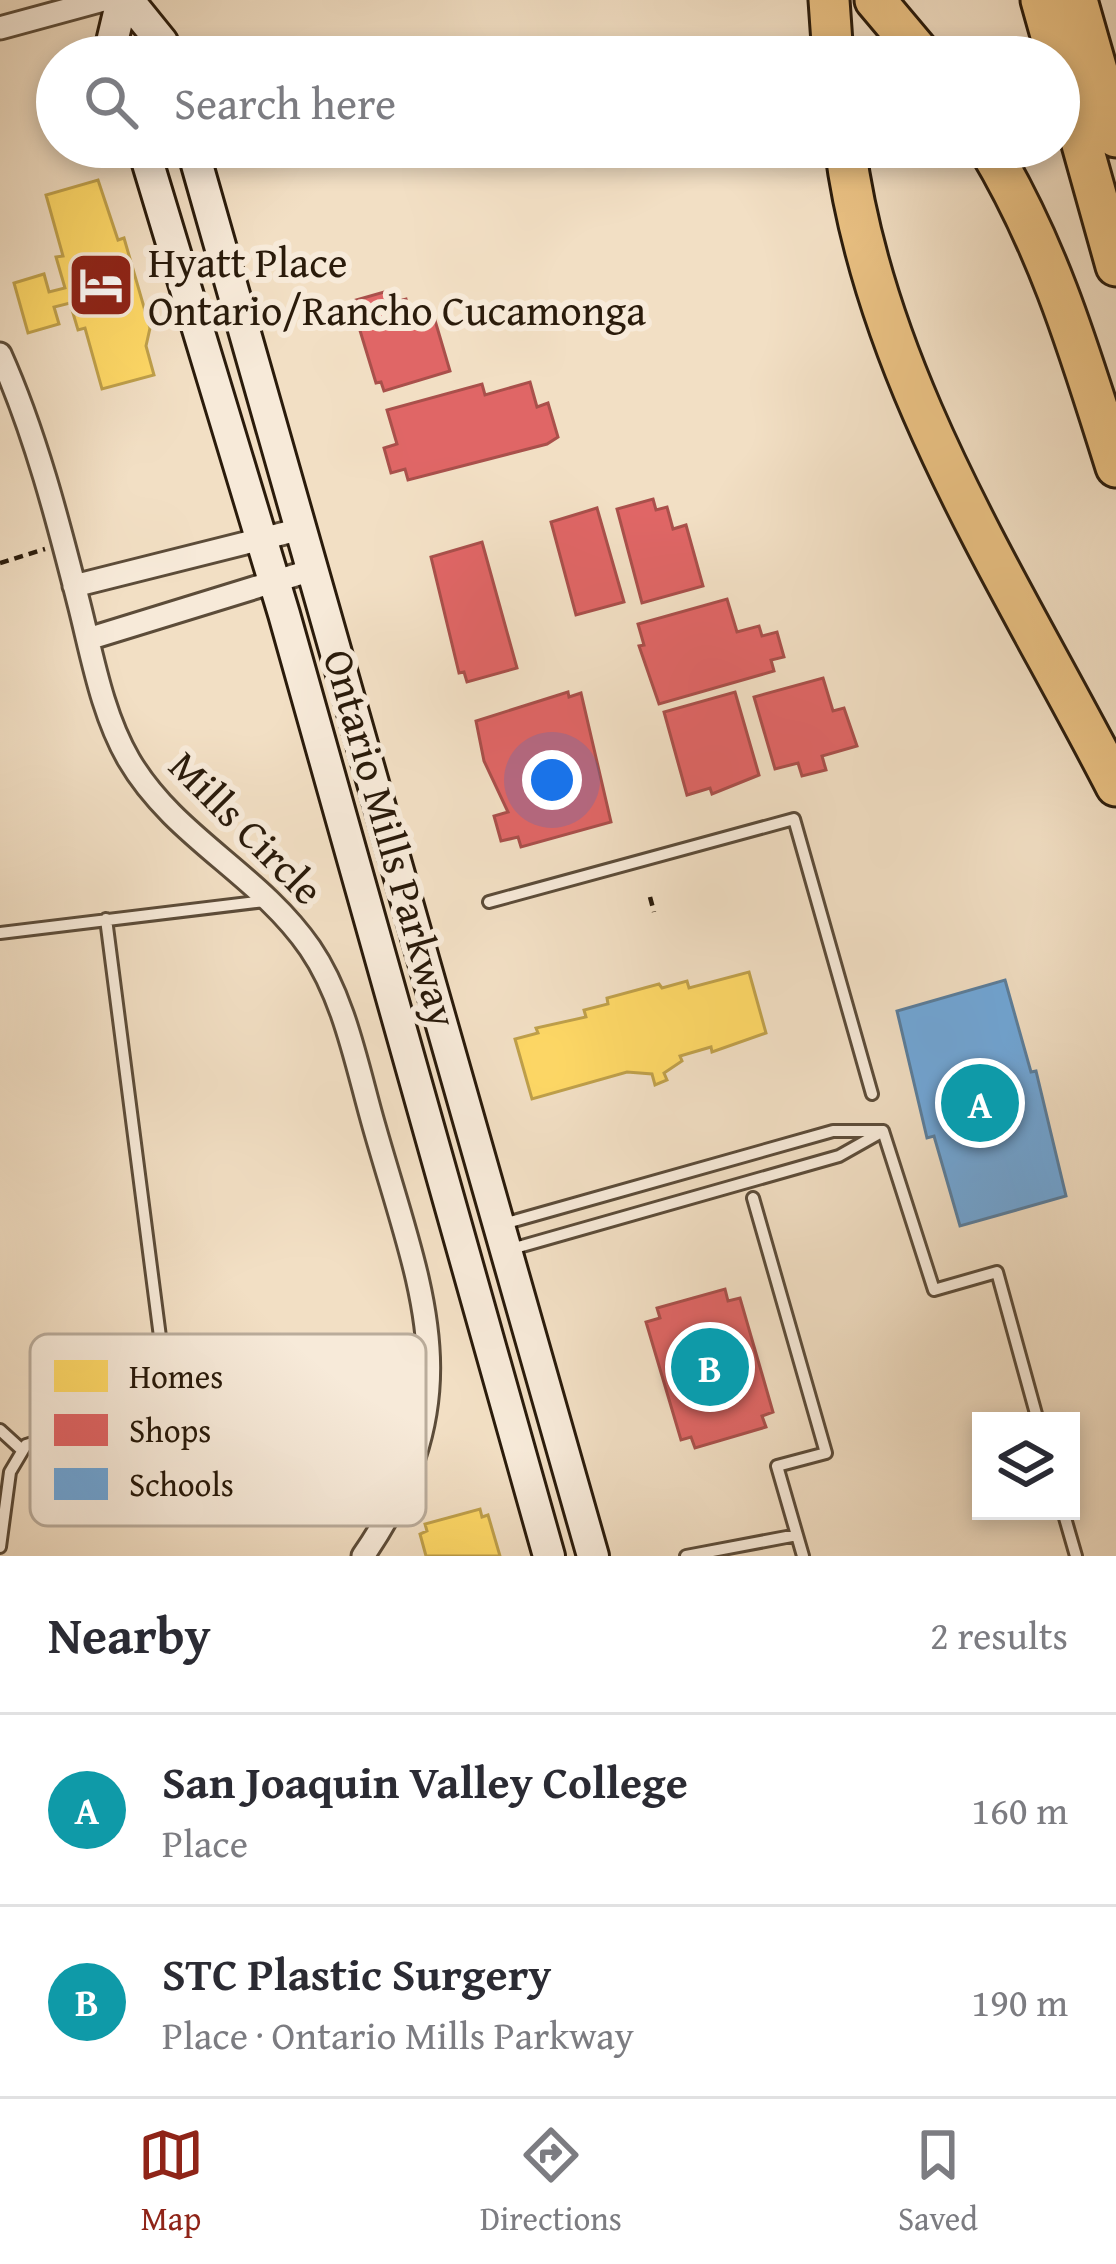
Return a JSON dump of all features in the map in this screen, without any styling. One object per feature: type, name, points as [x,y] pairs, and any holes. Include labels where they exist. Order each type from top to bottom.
[{"type":"highway","points":[[829,0],[832,36]]},
{"type":"highway","points":[[875,0],[905,36]]},
{"type":"highway","points":[[1041,0],[1051,36]]},
{"type":"highway","points":[[1077,0],[1116,137]]},
{"type":"highway","points":[[1080,138],[1116,266]]},
{"type":"highway","points":[[848,168],[852,200],[909,380],[972,518],[1116,786]]},
{"type":"highway","points":[[1000,168],[1039,238],[1116,467]]},
{"type":"main road","points":[[114,36],[125,0]]},
{"type":"main road","points":[[125,0],[157,36]]},
{"type":"main road","name":"Ontario Mills Parkway","points":[[149,168],[262,538],[549,1556]]},
{"type":"main road","name":"Ontario Mills Parkway","points":[[198,168],[592,1556]]},
{"type":"street","points":[[0,28],[104,0]]},
{"type":"street","name":"Mills Circle","points":[[0,354],[23,411],[120,741],[158,802],[272,900],[311,949],[339,1004],[430,1327],[426,1406]]},
{"type":"street","points":[[74,586],[301,529]]},
{"type":"street","points":[[88,639],[313,570]]},
{"type":"street","name":"Mills Circle","points":[[363,1556],[383,1526]]},
{"type":"lane","points":[[488,902],[794,819],[872,1094]]},
{"type":"lane","points":[[0,933],[272,900]]},
{"type":"lane","points":[[106,919],[160,1334]]},
{"type":"lane","points":[[501,1238],[833,1131],[883,1131]]},
{"type":"lane","points":[[501,1238],[839,1156],[883,1131]]},
{"type":"lane","points":[[883,1131],[934,1290],[998,1272],[1036,1412]]},
{"type":"lane","points":[[753,1198],[826,1453],[777,1466],[803,1556]]},
{"type":"lane","points":[[0,1430],[22,1450]]},
{"type":"lane","points":[[0,1547],[10,1472],[30,1444]]},
{"type":"lane","points":[[1066,1520],[1076,1556]]},
{"type":"lane","points":[[686,1556],[797,1535]]},
{"type":"path","points":[[0,563],[62,544]]},
{"type":"path","points":[[650,897],[654,912]]},
{"type":"building: Homes","name":"Hyatt Place Ontario/Rancho Cucamonga","points":[[98,180],[118,240],[124,238],[150,328],[146,346],[154,375],[102,389],[85,328],[78,330],[70,303],[54,307],[59,324],[28,333],[14,283],[44,274],[49,292],[65,288],[56,257],[63,256],[46,195]]},
{"type":"building: Homes","points":[[749,972],[766,1033],[712,1052],[711,1047],[680,1056],[682,1061],[664,1073],[667,1080],[655,1085],[652,1074],[627,1072],[532,1099],[515,1039],[538,1033],[536,1028],[586,1017],[584,1010],[608,1004],[607,998],[659,984],[662,988],[687,981],[689,988]]},
{"type":"building: Homes","points":[[480,1509],[482,1517],[488,1515],[500,1556],[426,1556],[420,1534],[427,1531],[426,1524]]},
{"type":"building: Shops","points":[[391,290],[395,302],[406,299],[409,311],[421,307],[425,320],[434,317],[450,371],[384,391],[381,382],[376,383],[354,311],[359,310],[356,300]]},
{"type":"building: Shops","points":[[530,382],[537,407],[548,403],[558,437],[547,444],[408,480],[405,469],[391,473],[384,448],[397,444],[387,410],[482,384],[485,395]]},
{"type":"building: Shops","points":[[653,499],[656,510],[667,507],[673,529],[686,525],[703,586],[642,603],[617,509]]},
{"type":"building: Shops","points":[[597,508],[624,602],[576,615],[551,522]]},
{"type":"building: Shops","points":[[482,542],[517,668],[467,682],[464,672],[459,673],[431,557]]},
{"type":"building: Shops","points":[[727,599],[737,632],[759,626],[762,636],[777,632],[784,657],[771,660],[774,671],[659,704],[639,646],[644,645],[638,624]]},
{"type":"building: Shops","points":[[823,678],[833,711],[844,708],[857,746],[822,756],[826,770],[802,776],[798,763],[775,769],[754,697]]},
{"type":"building: Shops","points":[[568,692],[569,697],[581,693],[611,822],[521,847],[518,837],[501,841],[494,816],[508,812],[484,761],[476,721]]},
{"type":"building: Shops","points":[[735,692],[759,775],[712,794],[710,788],[687,795],[664,712]]},
{"type":"building: Shops","points":[[725,1289],[728,1301],[740,1298],[773,1412],[762,1416],[766,1427],[695,1448],[691,1437],[681,1440],[646,1322],[660,1318],[657,1308]]},
{"type":"building: Schools","points":[[1005,980],[1031,1072],[1036,1071],[1066,1196],[960,1226],[934,1136],[927,1138],[897,1011]]},
{"type":"place","name":"Hyatt Place Ontario/Rancho Cucamonga","points":[[101,285]]},
{"type":"place","name":"San Joaquin Valley College","points":[[980,1103]]},
{"type":"place","name":"STC Plastic Surgery","points":[[710,1367]]}]
